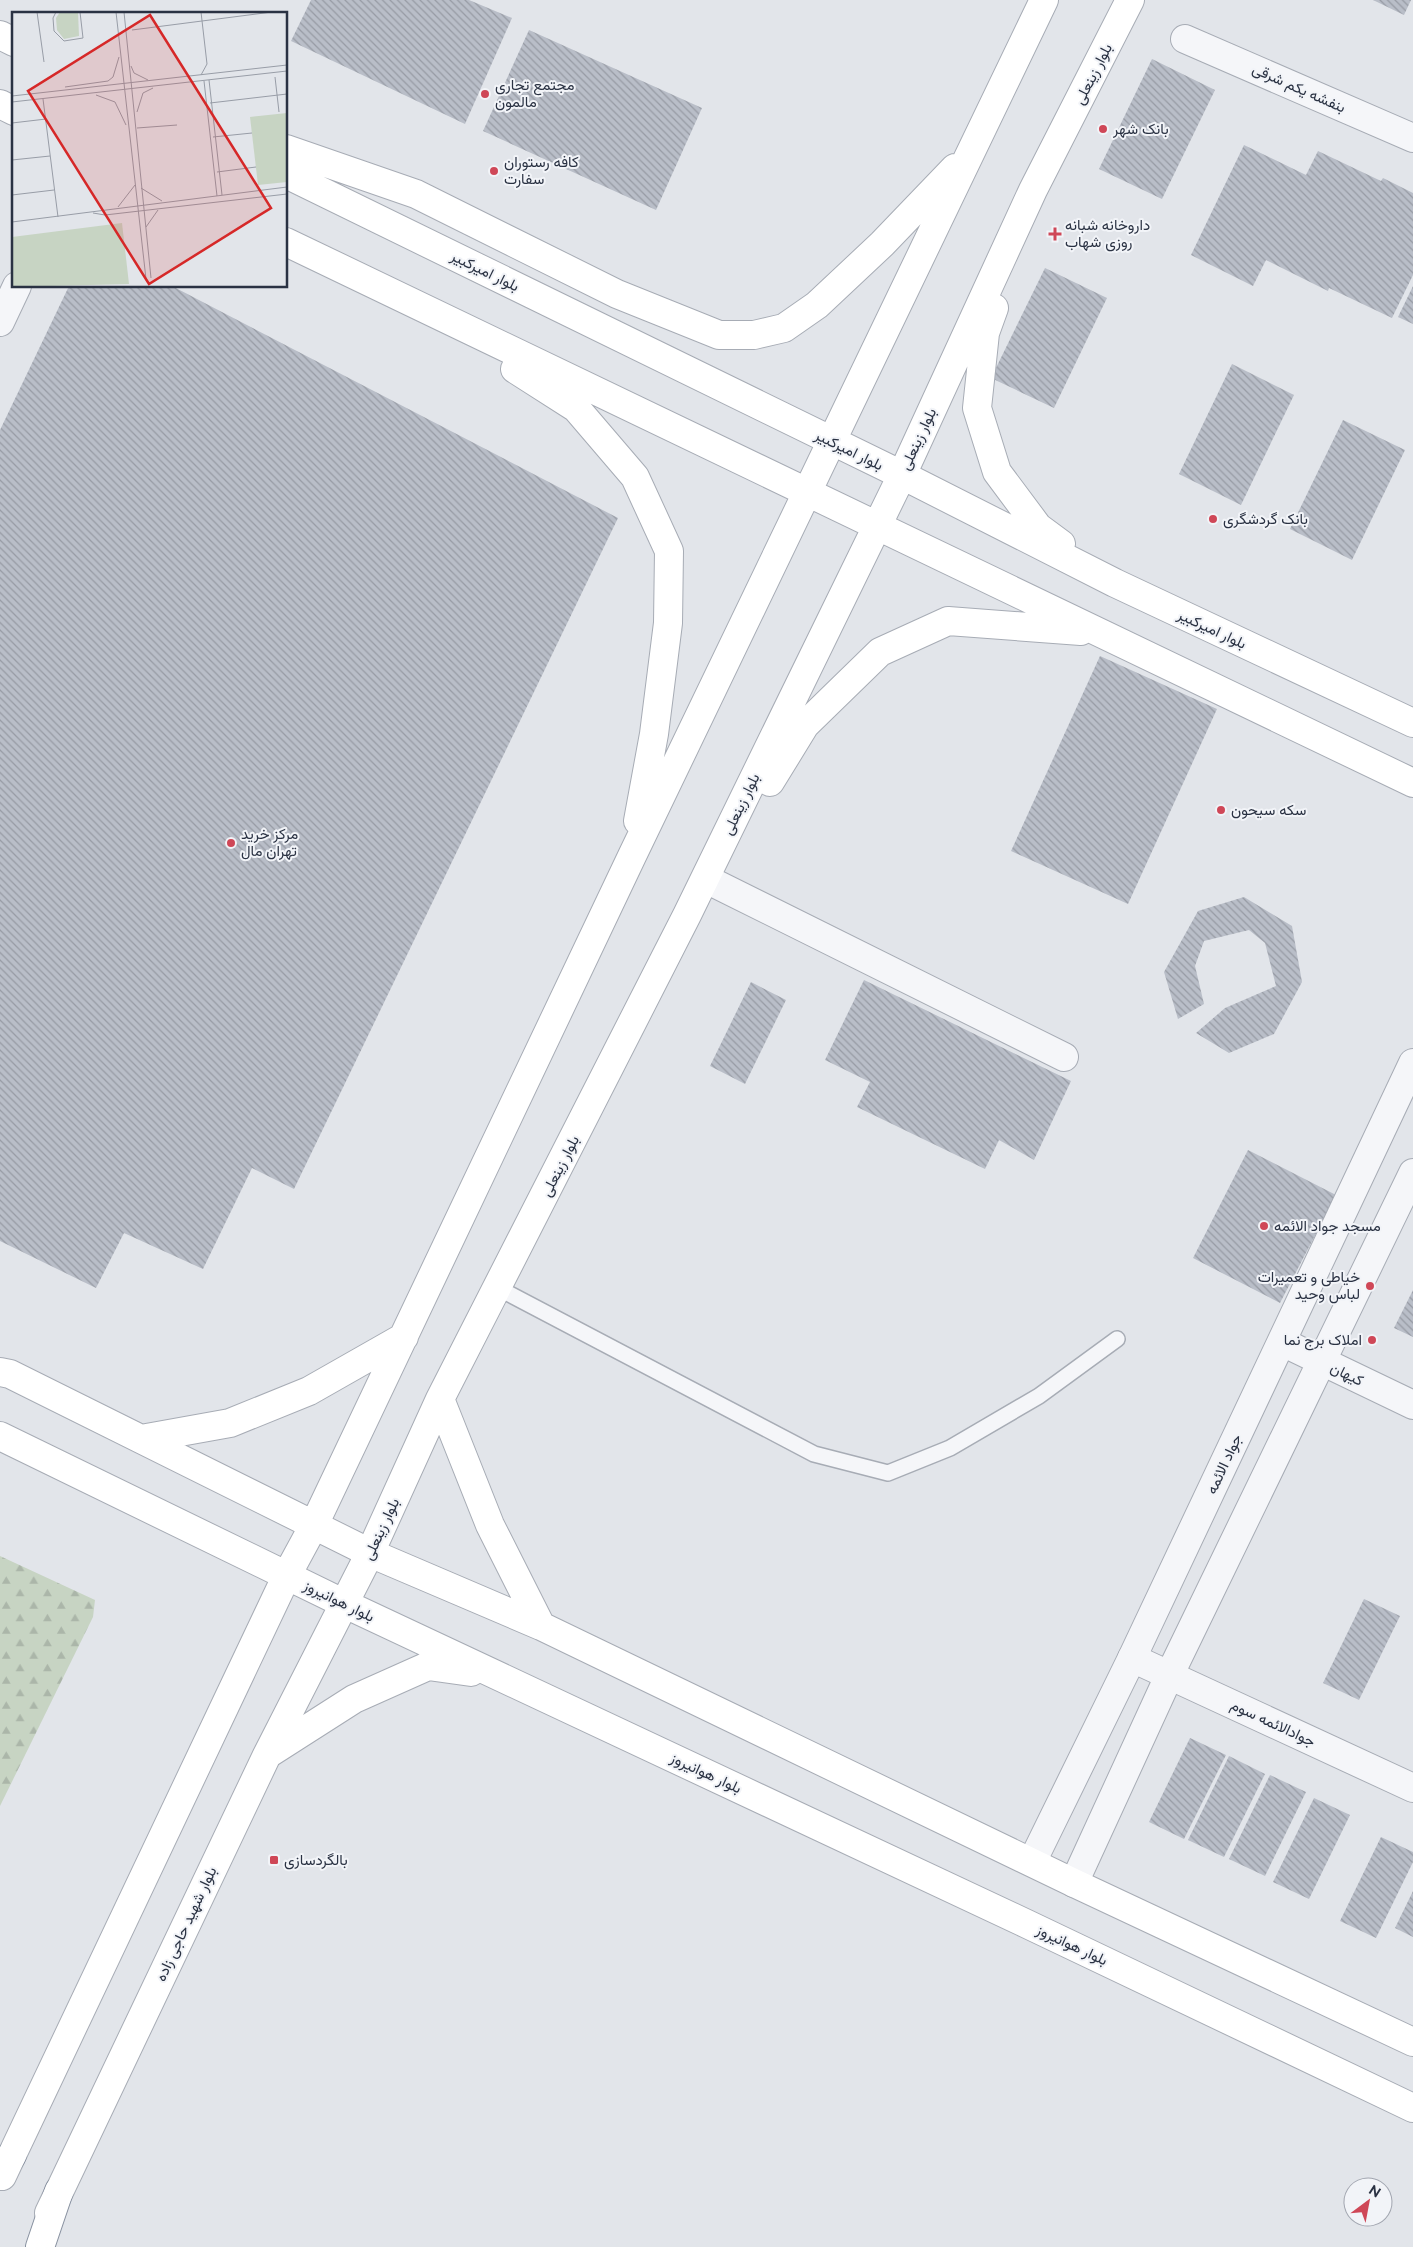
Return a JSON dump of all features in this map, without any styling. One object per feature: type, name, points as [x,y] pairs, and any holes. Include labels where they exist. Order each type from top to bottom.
[{"type":"main road","points":[[0,2180],[287,1575],[314,1525],[632,856],[833,442],[1044,0]]},
{"type":"main road","name":"بلوار زینعلی","points":[[345,1604],[440,1399],[687,915],[902,476],[1033,190],[1130,0]]},
{"type":"main road","points":[[0,35],[12,41]]},
{"type":"main road","points":[[0,104],[12,110]]},
{"type":"main road","points":[[288,150],[416,194],[617,294],[719,335],[754,335],[784,328],[817,306],[882,244],[972,151]]},
{"type":"main road","name":"بلوار امیرکبیر","points":[[288,175],[902,476],[1115,583],[1413,723]]},
{"type":"main road","points":[[1033,190],[985,333],[977,408],[997,472],[1038,527],[1115,583]]},
{"type":"main road","points":[[288,243],[1413,783]]},
{"type":"main road","points":[[413,304],[576,408],[635,477],[669,551],[668,623],[654,734],[632,856]]},
{"type":"main road","points":[[687,915],[805,725],[880,652],[948,621],[1096,632]]},
{"type":"main road","points":[[141,1439],[230,1423],[309,1390],[404,1337]]},
{"type":"main road","points":[[0,1372],[10,1374],[370,1553],[541,1626],[1074,1883],[1413,2042]]},
{"type":"main road","points":[[440,1399],[490,1526],[541,1626]]},
{"type":"main road","name":"بلوار هوانیروز","points":[[0,1436],[345,1604],[1413,2108]]},
{"type":"main road","name":"بلوار شهید حاجی زاده","points":[[33,2247],[267,1755],[345,1604]]},
{"type":"main road","points":[[267,1755],[354,1698],[428,1666],[500,1676]]},
{"type":"main road","points":[[40,2247],[59,2191]]},
{"type":"street","name":"بنفشه یکم شرقی","points":[[1185,39],[1413,138]]},
{"type":"street","points":[[0,322],[16,288]]},
{"type":"street","points":[[708,880],[1064,1057]]},
{"type":"street","name":"جواد الائمه","points":[[1032,1862],[1132,1658],[1413,1063]]},
{"type":"street","points":[[1074,1883],[1169,1676],[1320,1361],[1413,1173]]},
{"type":"street","name":"کیهان","points":[[1282,1342],[1413,1406]]},
{"type":"street","name":"جوادالائمه سوم","points":[[1132,1658],[1413,1788]]},
{"type":"lane","points":[[498,1288],[814,1454],[888,1473],[950,1448],[1039,1396],[1117,1339]]},
{"type":"green space","points":[[0,1556],[95,1600],[93,1617],[0,1806]]},
{"type":"building","points":[[311,0],[469,0],[512,18],[465,124],[291,41]]},
{"type":"building","points":[[1373,0],[1411,0],[1404,15]]},
{"type":"building","points":[[529,30],[702,108],[656,210],[483,131]]},
{"type":"building","points":[[1152,59],[1215,90],[1162,199],[1099,169]]},
{"type":"building","points":[[1244,145],[1306,175],[1318,151],[1381,181],[1383,178],[1413,193],[1413,275],[1392,318],[1329,288],[1328,291],[1266,260],[1253,286],[1191,255]]},
{"type":"building","points":[[1045,268],[1107,298],[1054,408],[991,378]]},
{"type":"building","points":[[1413,286],[1413,324],[1398,317]]},
{"type":"building","name":"مرکز خرید تهران مال","points":[[68,288],[176,288],[618,518],[294,1189],[252,1168],[203,1269],[124,1233],[96,1288],[0,1241],[0,430]]},
{"type":"building","points":[[1232,364],[1294,395],[1241,505],[1179,474]]},
{"type":"building","points":[[1343,420],[1405,450],[1352,560],[1290,529]]},
{"type":"building","points":[[1100,656],[1217,709],[1128,904],[1011,851]]},
{"type":"building","points":[[1244,897],[1292,926],[1302,982],[1274,1034],[1229,1053],[1196,1033],[1225,1008],[1276,986],[1265,943],[1249,930],[1204,941],[1195,966],[1204,1004],[1178,1019],[1164,972],[1198,911]]},
{"type":"building","points":[[864,980],[1071,1081],[1034,1160],[999,1140],[985,1169],[857,1107],[870,1082],[825,1060]]},
{"type":"building","points":[[751,982],[786,1000],[745,1084],[710,1066]]},
{"type":"building","name":"مسجد جواد الائمه","points":[[1248,1150],[1336,1195],[1280,1303],[1193,1258]]},
{"type":"building","points":[[1413,1290],[1413,1337],[1394,1328]]},
{"type":"building","points":[[1364,1599],[1400,1616],[1359,1700],[1323,1683]]},
{"type":"building","points":[[1190,1738],[1226,1755],[1184,1839],[1149,1822]]},
{"type":"building","points":[[1229,1756],[1265,1774],[1224,1857],[1188,1840]]},
{"type":"building","points":[[1270,1775],[1306,1792],[1265,1876],[1229,1859]]},
{"type":"building","points":[[1314,1798],[1350,1815],[1309,1899],[1273,1882]]},
{"type":"building","points":[[1381,1837],[1413,1852],[1413,1862],[1376,1938],[1340,1921]]},
{"type":"building","points":[[1413,1891],[1413,1937],[1395,1928]]},
{"type":"place","name":"مجتمع تجاری مالمون","points":[[485,94]]},
{"type":"place","name":"بانک شهر","points":[[1103,129]]},
{"type":"place","name":"کافه رستوران سفارت","points":[[494,171]]},
{"type":"place","name":"داروخانه شبانه روزی شهاب","points":[[1055,234]]},
{"type":"place","name":"بانک گردشگری","points":[[1213,519]]},
{"type":"place","name":"سکه سیحون","points":[[1221,810]]},
{"type":"place","name":"مرکز خرید تهران مال","points":[[231,843]]},
{"type":"place","name":"مسجد جواد الائمه","points":[[1264,1226]]},
{"type":"place","name":"خیاطی و تعمیرات لباس وحید","points":[[1370,1286]]},
{"type":"place","name":"املاک برج نما","points":[[1372,1340]]},
{"type":"place","name":"بالگردسازی","points":[[274,1860]]}]
